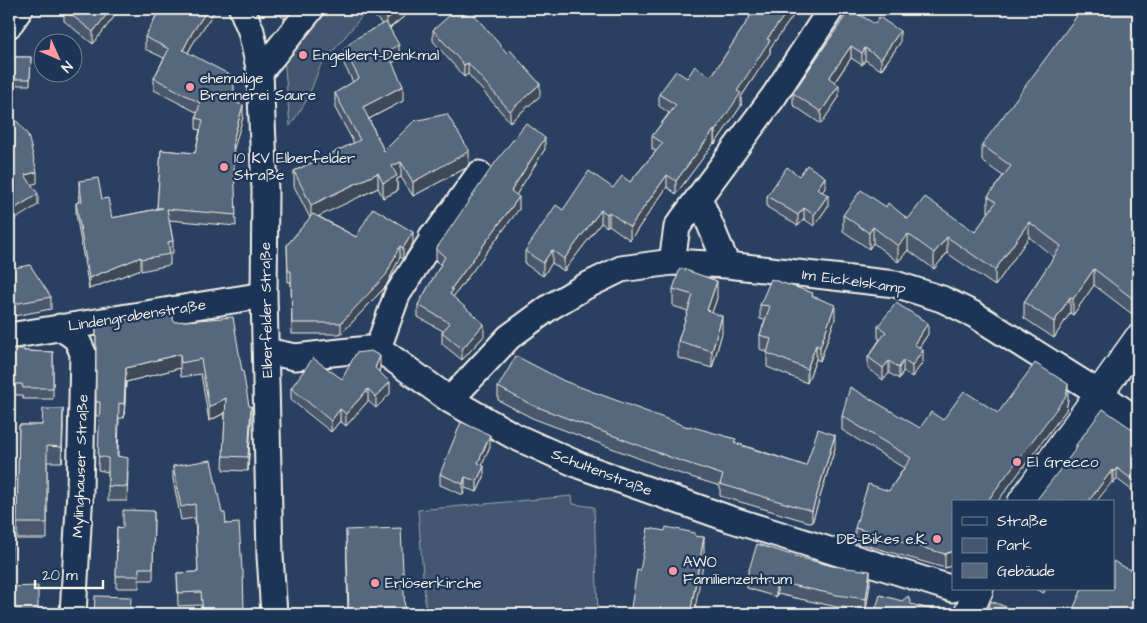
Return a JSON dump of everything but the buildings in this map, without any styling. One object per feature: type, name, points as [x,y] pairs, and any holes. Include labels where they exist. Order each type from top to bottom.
[{"type":"main road","points":[[1023,500],[1138,339]]},
{"type":"street","points":[[9,25],[20,9]]},
{"type":"street","name":"Elberfelder Straße","points":[[242,9],[251,32],[260,72],[265,191],[264,295],[270,556],[274,614]]},
{"type":"street","points":[[260,72],[311,9]]},
{"type":"street","points":[[672,262],[677,227],[774,96],[831,9]]},
{"type":"street","points":[[266,352],[295,357],[378,348],[397,295],[433,236],[480,174]]},
{"type":"street","points":[[698,198],[727,265]]},
{"type":"street","name":"Im Eickelskamp","points":[[450,400],[509,337],[550,307],[584,287],[621,269],[672,262],[727,265],[895,284],[942,298],[975,315],[1138,421]]},
{"type":"street","name":"Lindengrabenstraße","points":[[9,336],[264,295]]},
{"type":"street","name":"Mylinghauser Straße","points":[[60,327],[76,338],[83,353],[80,491],[74,614]]},
{"type":"street","name":"Schultenstraße","points":[[378,348],[450,400],[514,436],[581,466],[730,519],[966,596]]},
{"type":"green space","points":[[323,9],[368,9],[320,67],[307,100],[290,126],[284,57]]},
{"type":"green space","points":[[572,496],[573,504],[594,507],[598,614],[426,614],[418,510]]},
{"type":"place","name":"Engelbert-Denkmal","points":[[303,55]]},
{"type":"place","name":"ehemalige Brennerei Saure","points":[[190,87]]},
{"type":"place","name":"10 KV Elberfelder Straße","points":[[224,167]]},
{"type":"place","name":"El Grecco","points":[[1017,462]]},
{"type":"place","name":"DB-Bikes e.K.","points":[[937,539]]},
{"type":"place","name":"AWO Familienzentrum","points":[[673,571]]},
{"type":"place","name":"Erlöserkirche","points":[[375,583]]}]
